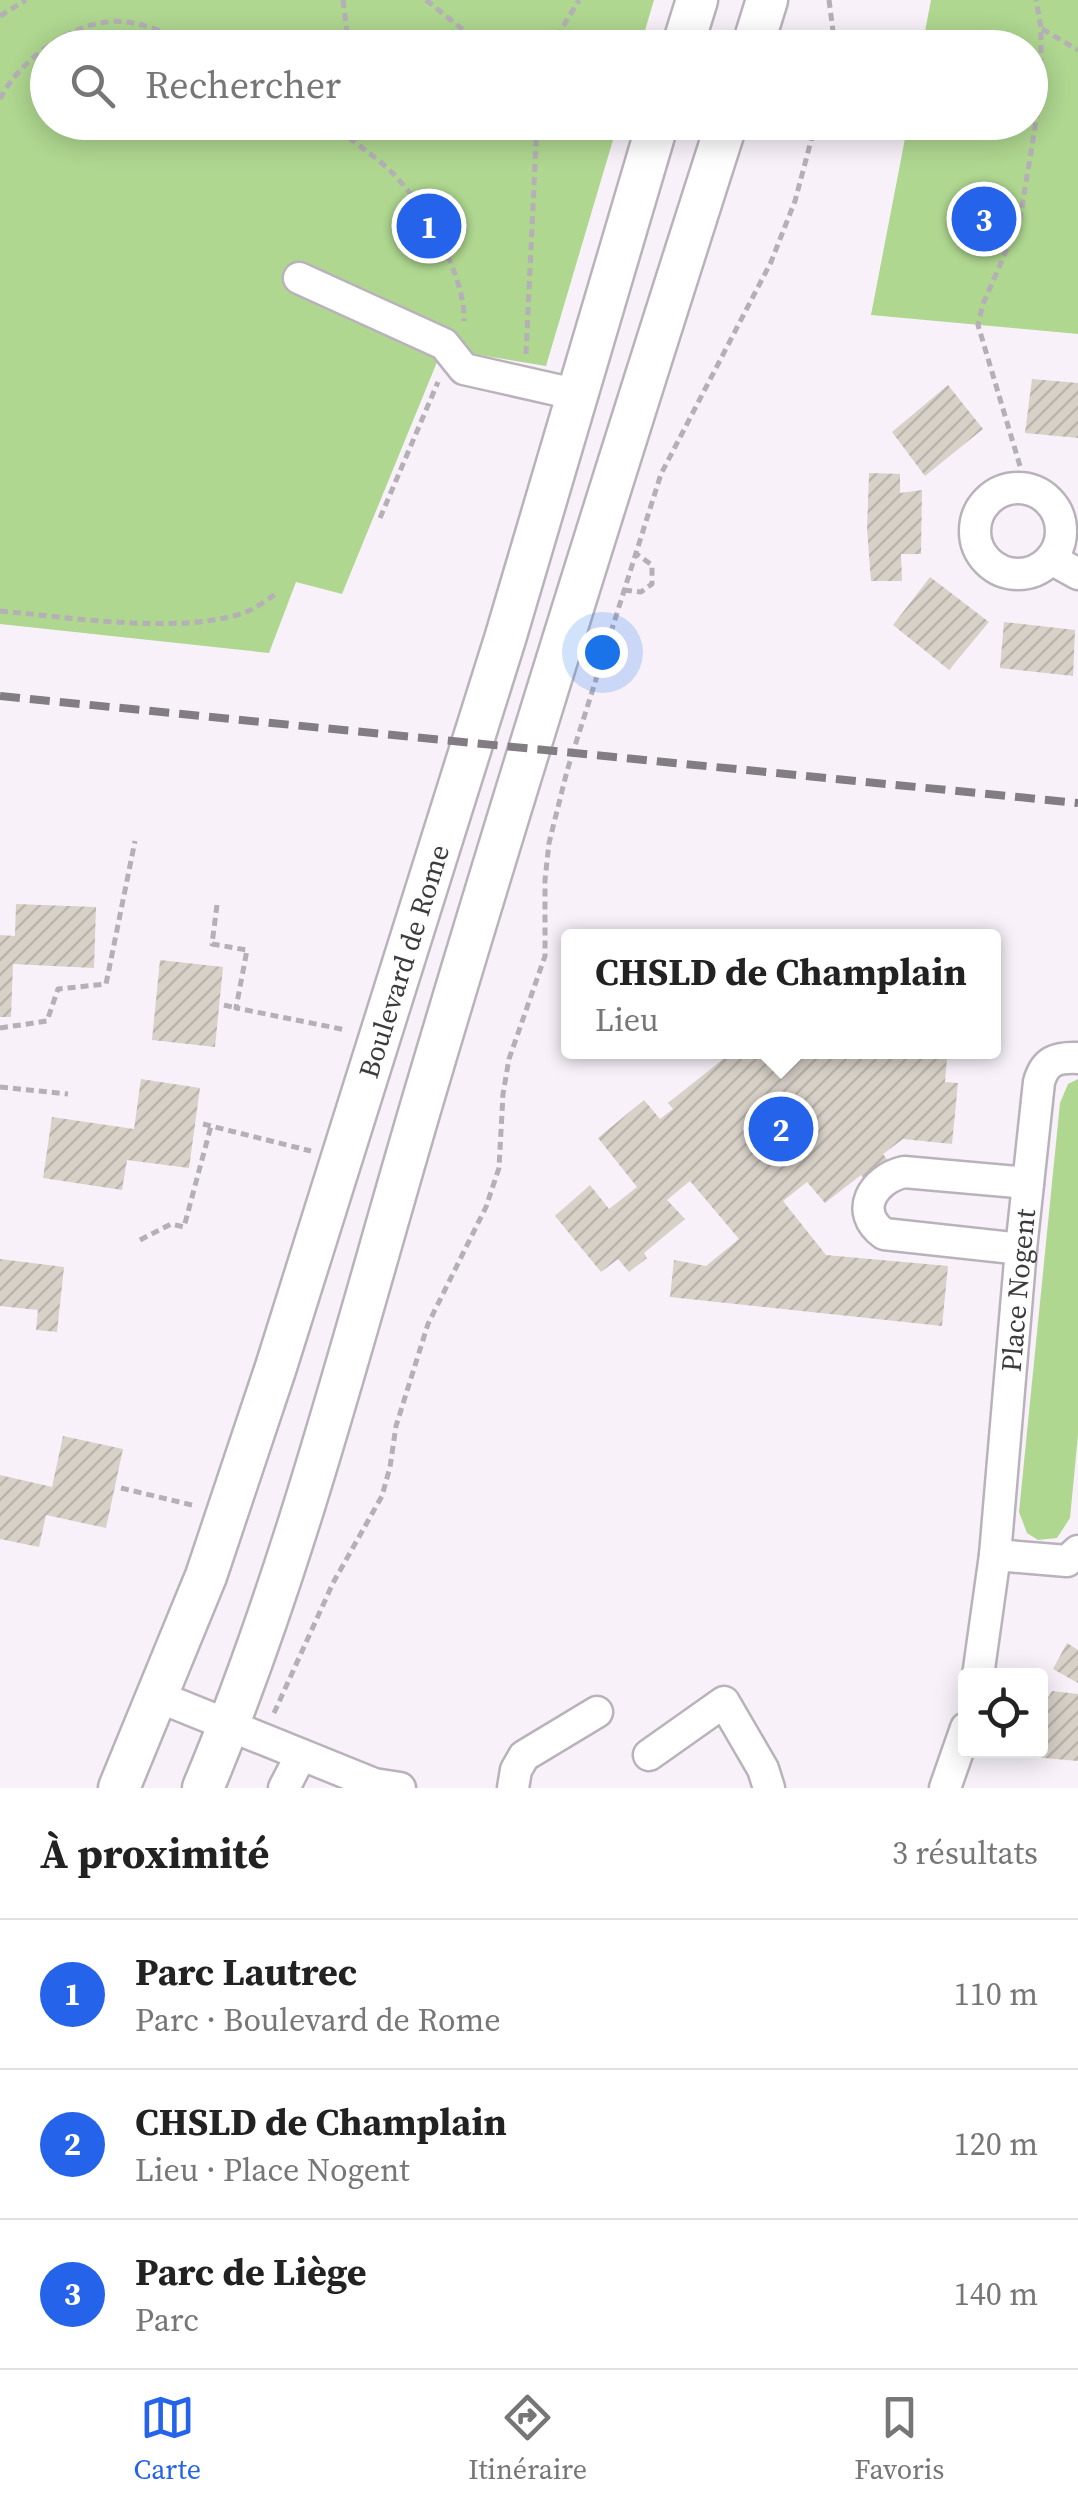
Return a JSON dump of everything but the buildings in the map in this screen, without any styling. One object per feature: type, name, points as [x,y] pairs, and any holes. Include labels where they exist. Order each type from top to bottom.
[{"type":"main road","points":[[688,30],[698,0]]},
{"type":"main road","points":[[758,30],[767,0]]},
{"type":"main road","name":"Boulevard de Rome","points":[[119,1788],[206,1576],[276,1367],[579,395],[653,140]]},
{"type":"main road","name":"Boulevard de Rome","points":[[203,1788],[229,1725],[302,1509],[506,821],[722,140]]},
{"type":"street","points":[[299,278],[444,344],[457,361],[526,384],[579,395]]},
{"type":"street","name":"Place Nogent","points":[[979,1668],[996,1554],[1039,1082],[1043,1068],[1059,1058],[1078,1058]]},
{"type":"street","points":[[1021,1249],[884,1234],[874,1227],[868,1210],[869,1196],[878,1183],[904,1172],[1028,1183]]},
{"type":"street","points":[[996,1554],[1067,1561],[1078,1551]]},
{"type":"street","points":[[159,1697],[374,1784],[400,1788]]},
{"type":"street","points":[[649,1754],[724,1702],[770,1788]]},
{"type":"street","points":[[513,1788],[516,1770],[524,1756],[597,1712]]},
{"type":"street","points":[[946,1788],[958,1752]]},
{"type":"street","points":[[284,1788],[301,1756]]},
{"type":"path","points":[[0,16],[26,0]]},
{"type":"path","points":[[343,0],[347,30]]},
{"type":"path","points":[[426,0],[464,30]]},
{"type":"path","points":[[561,30],[580,0]]},
{"type":"path","points":[[828,0],[833,30]]},
{"type":"path","points":[[1036,0],[1044,30]]},
{"type":"path","points":[[82,30],[124,21],[152,30]]},
{"type":"path","points":[[1048,32],[1078,50]]},
{"type":"path","points":[[0,99],[30,57]]},
{"type":"path","points":[[351,140],[387,168],[423,212],[465,300],[457,361],[380,518]]},
{"type":"path","points":[[526,384],[536,140]]},
{"type":"path","points":[[278,1706],[322,1607],[387,1482],[396,1426],[428,1324],[482,1219],[499,1168],[505,1079],[546,956],[546,880],[553,823],[635,553],[662,474],[778,245],[812,140]]},
{"type":"path","points":[[1020,466],[978,324],[1020,219],[1033,140]]},
{"type":"path","points":[[624,590],[641,592],[652,584],[652,565],[635,553]]},
{"type":"path","points":[[0,611],[120,622],[206,622],[246,613],[277,593]]},
{"type":"path","points":[[0,1028],[48,1021],[58,989],[106,984],[135,842]]},
{"type":"path","points":[[217,905],[212,944],[247,950],[236,1008]]},
{"type":"path","points":[[224,1005],[354,1032]]},
{"type":"path","points":[[0,1087],[68,1094]]},
{"type":"path","points":[[140,1240],[171,1224],[184,1228],[207,1125],[316,1152]]},
{"type":"path","points":[[121,1488],[202,1508]]},
{"type":"green space","points":[[0,0],[654,0],[645,30],[30,30],[30,140],[613,140],[546,366],[461,352],[444,345],[342,594],[296,582],[269,653],[0,624]]},
{"type":"green space","points":[[931,0],[1078,0],[1078,334],[871,315],[905,140],[1048,140],[1048,30],[925,30]]},
{"type":"green space","points":[[1078,1079],[1078,1435],[1070,1518],[1057,1538],[1038,1540],[1027,1533],[1019,1512],[1060,1103],[1068,1084]]},
{"type":"railway","points":[[0,696],[1078,803]]},
{"type":"place","name":"Parc de Liège","points":[[984,219]]},
{"type":"place","name":"Parc Lautrec","points":[[429,226]]},
{"type":"place","name":"CHSLD de Champlain","points":[[781,1129]]}]
